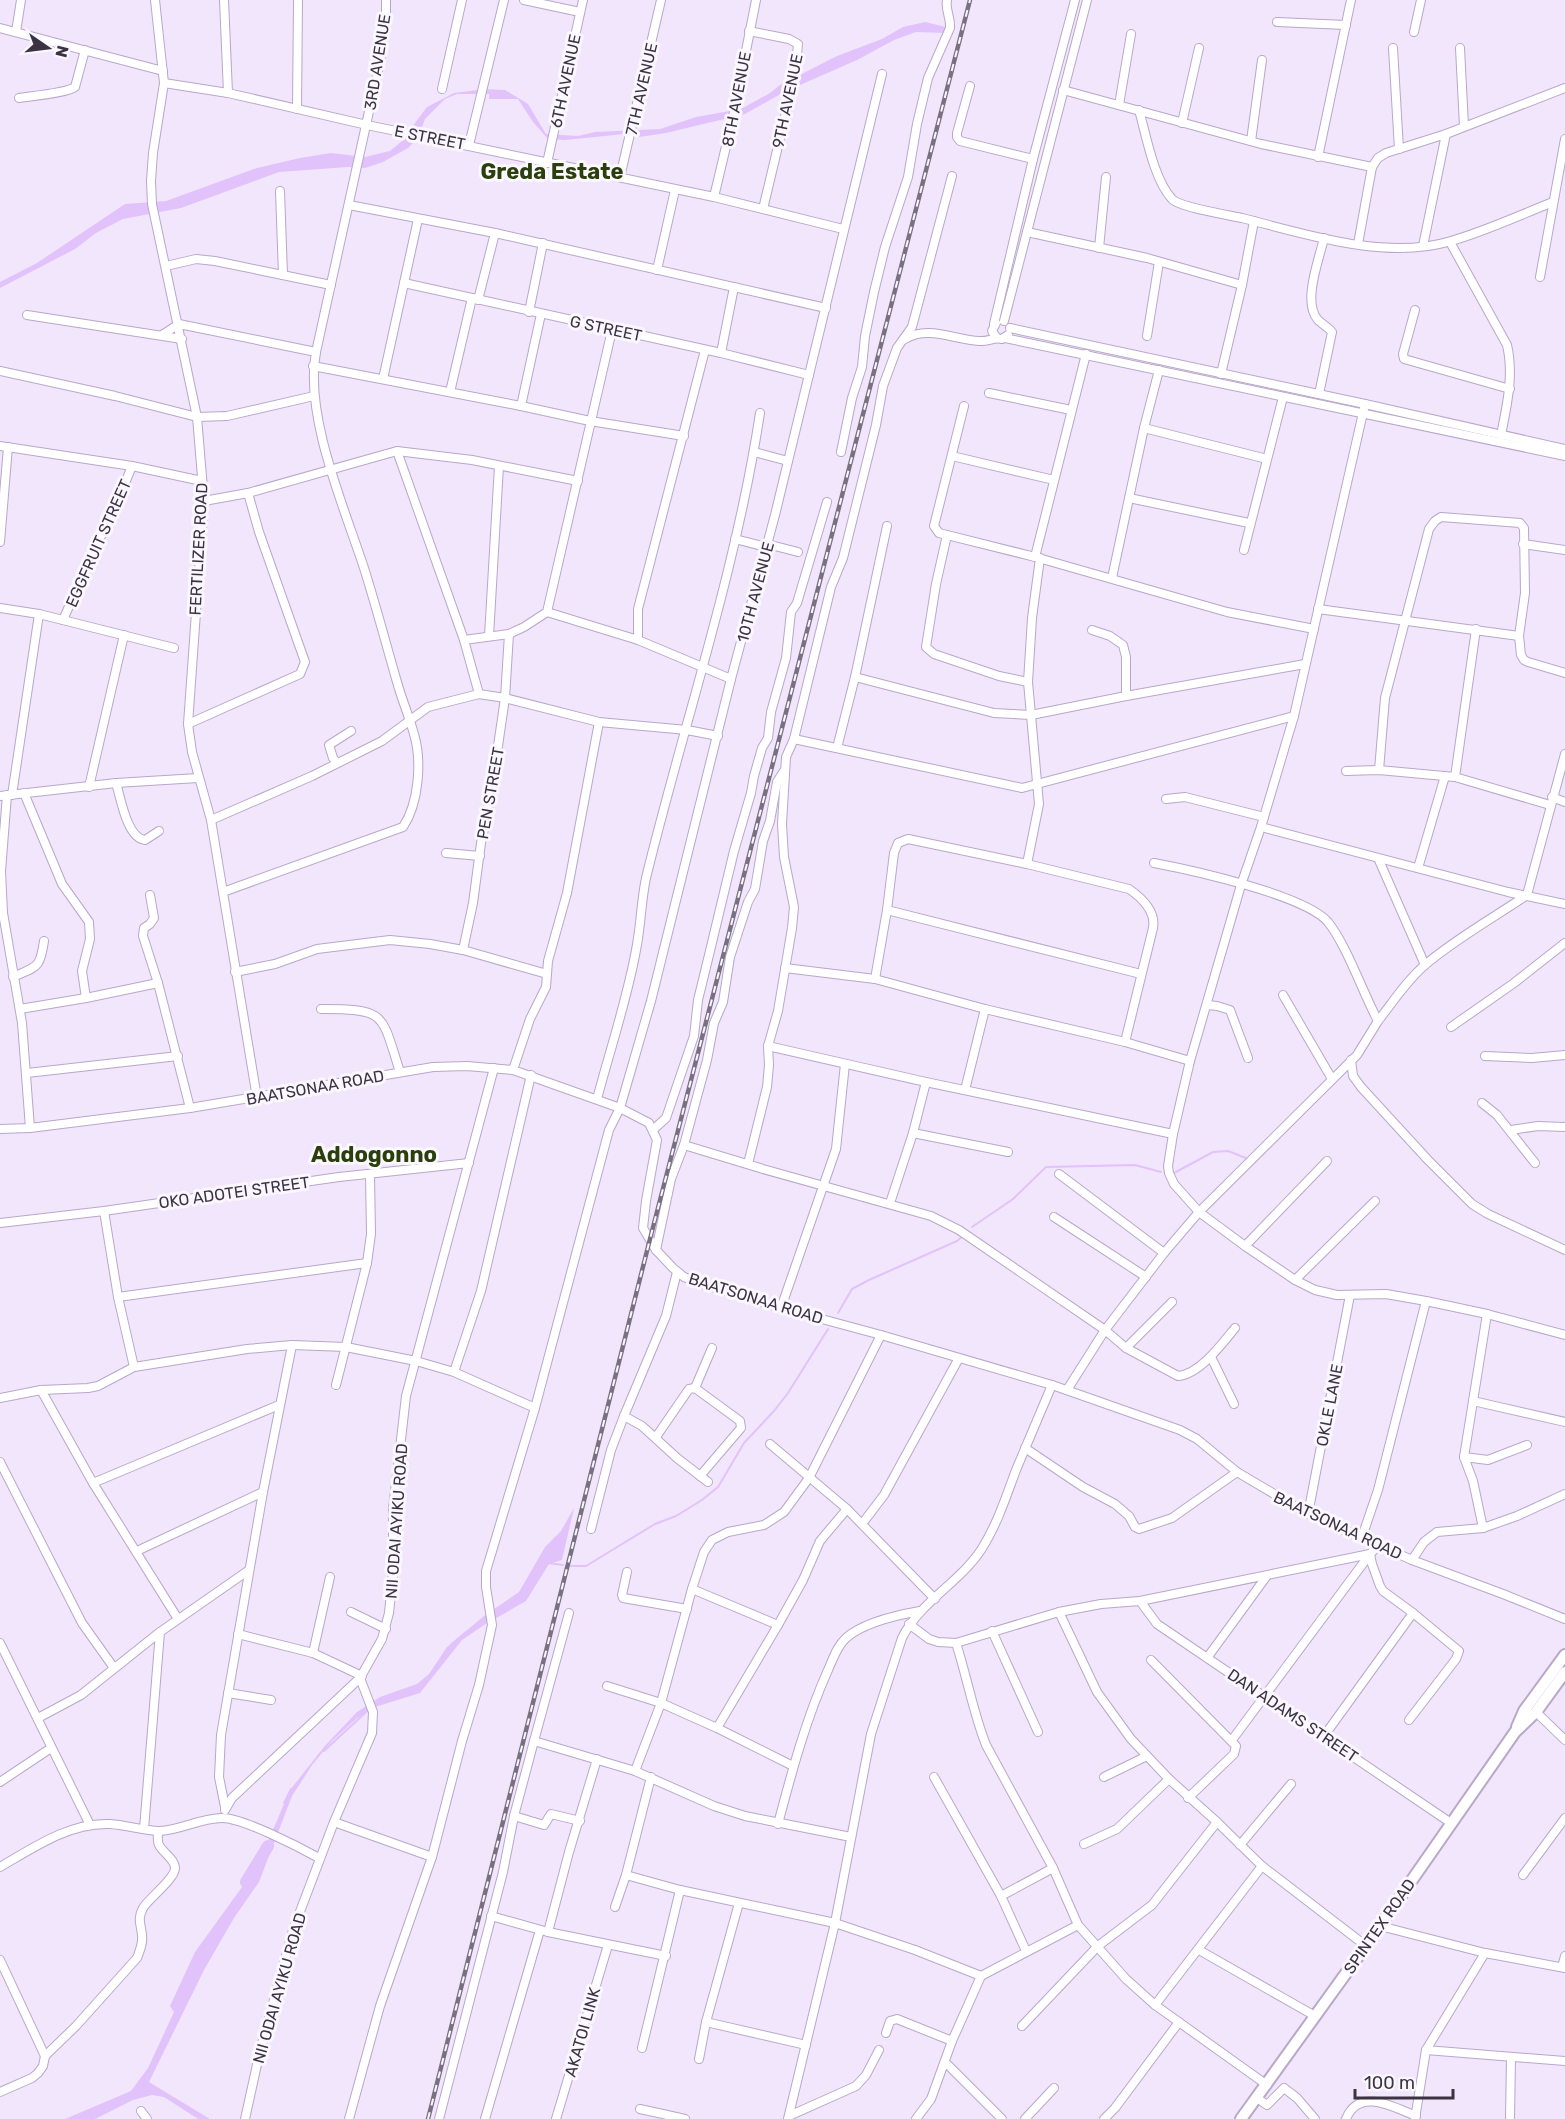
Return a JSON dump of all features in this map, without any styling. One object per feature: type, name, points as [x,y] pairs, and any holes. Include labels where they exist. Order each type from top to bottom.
[{"type":"main road","name":"SPINTEX ROAD","points":[[1515,1732],[1524,1711],[1565,1655]]},
{"type":"main road","name":"SPINTEX ROAD","points":[[1241,2119],[1366,1946],[1515,1732],[1536,1712],[1565,1672]]},
{"type":"street","points":[[16,32],[21,0]]},
{"type":"street","name":"FERTILIZER ROAD","points":[[155,0],[164,83],[150,181],[152,204],[197,417],[204,501],[188,724],[198,778],[211,820],[257,1098]]},
{"type":"street","points":[[224,0],[228,93]]},
{"type":"street","points":[[297,109],[298,0]]},
{"type":"street","name":"3RD AVENUE","points":[[223,892],[403,827],[409,819],[415,793],[418,759],[414,734],[331,470],[314,396],[313,366],[381,57],[386,21],[386,0]]},
{"type":"street","points":[[442,89],[462,0]]},
{"type":"street","points":[[470,145],[504,0]]},
{"type":"street","points":[[524,0],[580,12]]},
{"type":"street","name":"6TH AVENUE","points":[[547,163],[583,0]]},
{"type":"street","name":"7TH AVENUE","points":[[620,177],[662,0]]},
{"type":"street","name":"8TH AVENUE","points":[[714,197],[734,117],[756,0]]},
{"type":"street","points":[[841,452],[852,398],[862,367],[865,336],[874,292],[908,177],[916,124],[928,78],[950,28],[947,0]]},
{"type":"street","points":[[996,337],[992,331],[1033,159],[1075,0]]},
{"type":"street","points":[[1005,338],[1008,335],[1007,325],[1027,232],[1087,0]]},
{"type":"street","points":[[1317,157],[1351,0]]},
{"type":"street","points":[[1414,32],[1421,0]]},
{"type":"street","points":[[1277,22],[1346,26]]},
{"type":"street","points":[[0,28],[163,71]]},
{"type":"street","name":"9TH AVENUE","points":[[749,31],[795,41],[798,44],[795,75],[763,209]]},
{"type":"street","points":[[1119,105],[1131,34]]},
{"type":"street","points":[[1182,123],[1199,48]]},
{"type":"street","points":[[1394,48],[1399,149]]},
{"type":"street","points":[[1460,48],[1464,126]]},
{"type":"street","points":[[19,98],[71,90],[78,81],[85,50]]},
{"type":"street","points":[[1251,141],[1262,60]]},
{"type":"street","name":"10TH AVENUE","points":[[349,2119],[380,2006],[432,1857],[462,1740],[479,1685],[492,1625],[486,1571],[535,1408],[609,1130],[620,1108],[654,990],[788,461],[882,74]]},
{"type":"street","name":"E STREET","points":[[164,83],[228,93],[367,125],[714,197],[843,229]]},
{"type":"street","points":[[970,86],[957,133],[960,141],[1033,159]]},
{"type":"street","points":[[1358,244],[1372,167],[1378,158],[1386,153],[1446,134],[1565,88]]},
{"type":"street","points":[[1063,90],[1251,141],[1372,167]]},
{"type":"street","points":[[1139,110],[1157,174],[1172,199],[1196,208],[1324,238],[1378,248],[1402,249],[1450,242],[1553,202]]},
{"type":"street","points":[[1423,246],[1446,134]]},
{"type":"street","points":[[1540,277],[1565,139]]},
{"type":"street","points":[[748,1164],[767,1087],[768,1046],[778,1011],[794,907],[783,848],[786,757],[794,739],[831,586],[843,558],[876,425],[883,386],[897,348],[912,327],[952,176]]},
{"type":"street","points":[[1099,248],[1106,177]]},
{"type":"street","points":[[657,270],[675,190]]},
{"type":"street","points":[[280,191],[283,275]]},
{"type":"street","points":[[349,205],[543,243],[826,308]]},
{"type":"street","points":[[383,379],[418,219]]},
{"type":"street","points":[[1221,374],[1254,221]]},
{"type":"street","points":[[1027,232],[1160,262],[1242,285]]},
{"type":"street","points":[[450,392],[495,233]]},
{"type":"street","points":[[1319,394],[1332,332],[1318,320],[1312,310],[1310,299],[1324,238]]},
{"type":"street","points":[[1450,242],[1507,345],[1510,358],[1510,389],[1501,435]]},
{"type":"street","points":[[529,312],[543,243]]},
{"type":"street","points":[[166,266],[196,259],[215,261],[331,285]]},
{"type":"street","points":[[1147,336],[1160,262]]},
{"type":"street","name":"G STREET","points":[[404,283],[721,353],[808,375]]},
{"type":"street","points":[[721,353],[734,287]]},
{"type":"street","points":[[1415,310],[1403,354],[1404,359],[1510,389]]},
{"type":"street","points":[[521,406],[542,314]]},
{"type":"street","points":[[27,315],[182,339]]},
{"type":"street","points":[[162,335],[179,324],[316,352]]},
{"type":"street","points":[[994,324],[1007,325],[1565,449]]},
{"type":"street","points":[[464,640],[509,634],[547,612],[612,330]]},
{"type":"street","points":[[902,341],[912,335],[923,334],[945,334],[984,341],[996,337],[1005,338],[1565,456]]},
{"type":"street","points":[[638,640],[639,609],[705,350]]},
{"type":"street","points":[[1027,864],[1039,804],[1028,682],[1038,557],[1054,480],[1086,354]]},
{"type":"street","points":[[313,366],[590,421],[684,436]]},
{"type":"street","points":[[1112,578],[1144,428],[1159,370]]},
{"type":"street","points":[[0,371],[115,396],[197,417],[227,416],[314,396]]},
{"type":"street","points":[[990,393],[1071,410]]},
{"type":"street","points":[[1244,550],[1249,523],[1283,397]]},
{"type":"street","points":[[1365,404],[1294,716],[1241,885],[1190,1061],[1173,1134],[1169,1173],[1174,1184],[1199,1212],[1295,1280],[1328,1294],[1386,1294],[1487,1314],[1565,1335]]},
{"type":"street","points":[[964,406],[934,526],[939,533],[1038,557],[1227,612],[1314,629]]},
{"type":"street","points":[[597,1099],[637,948],[646,880],[735,539],[760,413]]},
{"type":"street","points":[[1144,428],[1267,459]]},
{"type":"street","points":[[0,542],[4,447],[132,466],[202,481]]},
{"type":"street","points":[[204,501],[248,493],[397,451],[462,459],[578,481]]},
{"type":"street","points":[[397,451],[464,640],[479,694]]},
{"type":"street","points":[[754,452],[788,461]]},
{"type":"street","points":[[952,456],[1054,480]]},
{"type":"street","name":"EGGFRUIT STREET","points":[[63,621],[132,466]]},
{"type":"street","points":[[489,636],[499,466]]},
{"type":"street","points":[[188,724],[300,674],[304,669],[305,662],[258,532],[248,493]]},
{"type":"street","points":[[1129,498],[1249,523]]},
{"type":"street","points":[[654,1129],[666,1118],[694,1036],[698,1000],[734,851],[762,748],[768,738],[771,712],[786,658],[791,612],[796,603],[827,502]]},
{"type":"street","points":[[1379,770],[1385,698],[1429,529],[1441,517],[1520,523],[1524,528],[1525,592],[1519,636],[1524,660],[1565,673]]},
{"type":"street","points":[[837,748],[855,677],[887,526]]},
{"type":"street","points":[[948,535],[936,584],[926,648],[934,654],[990,673],[1028,682]]},
{"type":"street","points":[[735,539],[798,552]]},
{"type":"street","points":[[1524,544],[1565,550]]},
{"type":"street","points":[[0,608],[39,614],[174,648]]},
{"type":"street","points":[[1318,609],[1519,636]]},
{"type":"street","points":[[547,612],[638,640],[731,679]]},
{"type":"street","points":[[30,1128],[20,1009],[3,913],[1,871],[6,796],[39,614]]},
{"type":"street","points":[[1455,777],[1476,629]]},
{"type":"street","points":[[1092,630],[1110,636],[1123,645],[1126,657],[1126,696]]},
{"type":"street","name":"PEN STREET","points":[[463,950],[473,903],[505,698],[509,634]]},
{"type":"street","points":[[89,787],[124,635]]},
{"type":"street","points":[[855,677],[994,713],[1031,715],[1305,664]]},
{"type":"street","points":[[211,820],[382,741],[428,707],[479,694],[505,698],[599,722],[687,730],[718,736]]},
{"type":"street","points":[[794,739],[1022,788],[1294,716]]},
{"type":"street","points":[[513,1070],[530,1019],[546,987],[548,961],[567,893],[599,722]]},
{"type":"street","points":[[338,763],[333,758],[329,745],[351,731]]},
{"type":"street","points":[[1067,1390],[1105,1330],[1164,1253],[1199,1212],[1351,1060],[1410,980],[1425,965],[1483,922],[1527,895],[1564,757]]},
{"type":"street","points":[[1346,771],[1379,770],[1455,777],[1551,801],[1565,802]]},
{"type":"street","points":[[656,1250],[671,1179],[684,1144],[707,1060],[714,1023],[723,1002],[730,957],[759,876],[759,860],[777,782],[784,771]]},
{"type":"street","points":[[1418,868],[1445,776]]},
{"type":"street","points":[[6,796],[116,783],[198,778]]},
{"type":"street","points":[[116,783],[129,826],[137,838],[144,840],[159,831]]},
{"type":"street","points":[[24,793],[62,884],[89,922],[90,939],[81,971],[86,999]]},
{"type":"street","points":[[1166,799],[1185,797],[1264,817]]},
{"type":"street","points":[[1261,827],[1508,892],[1565,904]]},
{"type":"street","points":[[875,980],[894,853],[898,843],[908,839],[1027,864],[1129,889],[1142,898],[1154,921],[1125,1042]]},
{"type":"street","points":[[446,853],[480,856]]},
{"type":"street","points":[[1378,858],[1425,965]]},
{"type":"street","points":[[1154,863],[1241,885],[1298,903],[1321,915],[1333,929],[1378,1021]]},
{"type":"street","points":[[150,895],[154,918],[144,928],[143,936],[178,1056],[190,1108]]},
{"type":"street","points":[[887,910],[1141,974]]},
{"type":"street","points":[[235,972],[275,964],[317,949],[390,940],[463,950],[547,974]]},
{"type":"street","points":[[13,977],[38,966],[42,960],[44,941]]},
{"type":"street","points":[[1451,1027],[1514,983],[1565,943]]},
{"type":"street","points":[[785,968],[875,980],[1125,1042],[1190,1061]]},
{"type":"street","points":[[20,1009],[86,999],[158,983]]},
{"type":"street","points":[[1283,995],[1332,1079]]},
{"type":"street","points":[[1206,1005],[1217,1005],[1230,1010],[1248,1058]]},
{"type":"street","points":[[321,1009],[358,1009],[377,1016],[385,1026],[400,1072]]},
{"type":"street","points":[[964,1090],[985,1009]]},
{"type":"street","points":[[768,1046],[1173,1134]]},
{"type":"street","points":[[1485,1056],[1532,1058],[1565,1055]]},
{"type":"street","points":[[27,1073],[178,1056]]},
{"type":"street","points":[[1351,1060],[1353,1076],[1361,1087],[1472,1204],[1488,1214],[1565,1250]]},
{"type":"street","points":[[782,1308],[836,1149],[845,1064]]},
{"type":"street","name":"BAATSONAA ROAD","points":[[0,1129],[30,1128],[190,1108],[434,1067],[494,1068],[531,1075],[620,1108],[643,1119],[654,1129],[657,1140],[643,1228],[656,1250],[677,1272],[702,1284],[1052,1385],[1180,1430],[1197,1439],[1237,1472],[1308,1514],[1412,1560],[1503,1593],[1565,1620]]},
{"type":"street","name":"NII ODAI AYIKU ROAD","points":[[244,2119],[260,2050],[293,1930],[319,1858],[372,1733],[373,1712],[361,1677],[386,1629],[392,1598],[393,1509],[406,1396],[494,1068]]},
{"type":"street","points":[[454,1372],[481,1291],[531,1075]]},
{"type":"street","points":[[890,1203],[913,1133],[926,1082]]},
{"type":"street","points":[[1482,1103],[1511,1130],[1535,1163]]},
{"type":"street","points":[[1511,1130],[1538,1126],[1565,1127]]},
{"type":"street","points":[[913,1133],[1008,1152]]},
{"type":"street","points":[[684,1144],[822,1186],[932,1216],[959,1230],[1105,1330],[1126,1348],[1178,1376],[1184,1376],[1211,1357],[1235,1328]]},
{"type":"street","points":[[1245,1246],[1327,1161]]},
{"type":"street","name":"OKO ADOTEI STREET","points":[[0,1223],[104,1211],[288,1184],[468,1163]]},
{"type":"street","points":[[1059,1174],[1164,1253]]},
{"type":"street","points":[[336,1385],[367,1263],[371,1234],[370,1175]]},
{"type":"street","points":[[1295,1280],[1375,1201]]},
{"type":"street","points":[[104,1211],[118,1297],[134,1367]]},
{"type":"street","points":[[1054,1217],[1146,1277]]},
{"type":"street","points":[[118,1297],[367,1263]]},
{"type":"street","points":[[591,1529],[611,1450],[666,1316],[677,1272]]},
{"type":"street","name":"OKLE LANE","points":[[1308,1514],[1350,1295]]},
{"type":"street","points":[[1362,1537],[1378,1490],[1426,1301]]},
{"type":"street","points":[[1126,1348],[1172,1302]]},
{"type":"street","points":[[1483,1528],[1473,1481],[1464,1457],[1487,1314]]},
{"type":"street","points":[[635,1771],[661,1703],[704,1552],[712,1540],[728,1532],[764,1525],[784,1512],[810,1478],[881,1335]]},
{"type":"street","points":[[0,1398],[41,1390],[98,1386],[134,1367],[247,1349],[292,1345],[346,1347],[416,1361],[454,1372],[535,1408]]},
{"type":"street","points":[[223,1818],[225,1807],[219,1777],[219,1756],[228,1693],[262,1492],[292,1345]]},
{"type":"street","points":[[695,1388],[712,1348]]},
{"type":"street","points":[[1211,1357],[1234,1404]]},
{"type":"street","points":[[862,1524],[884,1495],[959,1358]]},
{"type":"street","points":[[788,2117],[835,1923],[871,1734],[895,1658],[909,1624],[980,1551],[994,1528],[1052,1385]]},
{"type":"street","points":[[656,1437],[689,1389],[695,1388],[740,1421],[741,1428],[700,1476]]},
{"type":"street","points":[[41,1390],[93,1483],[178,1619]]},
{"type":"street","points":[[1473,1401],[1565,1422]]},
{"type":"street","points":[[93,1483],[279,1405]]},
{"type":"street","points":[[624,1416],[642,1426],[708,1482]]},
{"type":"street","points":[[770,1444],[847,1509],[934,1599]]},
{"type":"street","points":[[1464,1457],[1488,1460],[1527,1445]]},
{"type":"street","points":[[1025,1448],[1083,1487],[1115,1504],[1129,1516],[1139,1530],[1172,1518],[1237,1472]]},
{"type":"street","points":[[0,1462],[82,1623],[114,1668]]},
{"type":"street","points":[[137,1551],[262,1492]]},
{"type":"street","points":[[1412,1560],[1424,1542],[1437,1532],[1483,1528],[1517,1516],[1565,1494]]},
{"type":"street","points":[[717,1728],[803,1580],[820,1541],[847,1509]]},
{"type":"street","points":[[1232,1740],[1379,1545]]},
{"type":"street","points":[[909,1624],[929,1639],[956,1643],[1059,1612],[1101,1604],[1140,1601],[1370,1554]]},
{"type":"street","points":[[1370,1554],[1380,1586],[1459,1652],[1409,1720]]},
{"type":"street","points":[[38,1718],[81,1695],[160,1632],[249,1570]]},
{"type":"street","points":[[627,1572],[623,1598],[687,1609]]},
{"type":"street","points":[[313,1653],[330,1577]]},
{"type":"street","points":[[1207,1658],[1266,1577]]},
{"type":"street","points":[[692,1588],[778,1625]]},
{"type":"street","name":"DAN ADAMS STREET","points":[[1140,1601],[1157,1624],[1451,1823]]},
{"type":"street","points":[[778,1824],[793,1766],[817,1695],[844,1639],[853,1632],[891,1616],[920,1611]]},
{"type":"street","points":[[351,1612],[386,1629]]},
{"type":"street","points":[[1059,1612],[1097,1692],[1107,1709],[1131,1739],[1188,1798],[1217,1822],[1262,1866],[1366,1946]]},
{"type":"street","points":[[1324,1736],[1413,1612]]},
{"type":"street","points":[[439,2119],[503,1872],[514,1816],[569,1613]]},
{"type":"street","points":[[992,1631],[1038,1732]]},
{"type":"street","points":[[144,1829],[160,1632]]},
{"type":"street","points":[[225,1807],[361,1677],[313,1653],[238,1634]]},
{"type":"street","points":[[0,1643],[90,1825]]},
{"type":"street","points":[[956,1643],[986,1745],[1053,1868],[1078,1925],[1126,1979],[1155,2005],[1267,2085]]},
{"type":"street","points":[[1151,1660],[1236,1746],[1234,1754],[1188,1798]]},
{"type":"street","points":[[607,1686],[661,1703],[793,1766]]},
{"type":"street","points":[[228,1693],[271,1700]]},
{"type":"street","points":[[1536,1712],[1565,1740]]},
{"type":"street","points":[[534,1742],[635,1771],[714,1806],[778,1824],[850,1837]]},
{"type":"street","points":[[0,1782],[51,1748]]},
{"type":"street","points":[[1104,1777],[1147,1756]]},
{"type":"street","points":[[485,2119],[580,1821],[597,1759]]},
{"type":"street","points":[[615,1907],[626,1875],[651,1777]]},
{"type":"street","points":[[934,1777],[1001,1896],[1026,1952]]},
{"type":"street","points":[[1084,1844],[1118,1829],[1169,1779]]},
{"type":"street","points":[[1240,1845],[1291,1784]]},
{"type":"street","points":[[514,1816],[544,1825],[550,1814],[580,1821]]},
{"type":"street","points":[[0,1867],[53,1838],[90,1825],[109,1824],[158,1831],[223,1818],[237,1820],[319,1858]]},
{"type":"street","points":[[1523,1875],[1565,1818]]},
{"type":"street","points":[[334,1822],[432,1857]]},
{"type":"street","points":[[1022,2026],[1098,1946],[1152,1905],[1217,1822]]},
{"type":"street","points":[[0,2092],[32,2078],[43,2066],[45,2056],[76,2026],[137,1958],[142,1947],[138,1919],[141,1911],[173,1875],[175,1869],[159,1845],[158,1831]]},
{"type":"street","points":[[1155,2005],[1262,1866]]},
{"type":"street","points":[[1001,1896],[1053,1868]]},
{"type":"street","points":[[626,1875],[680,1890],[835,1923],[915,1950],[981,1976]]},
{"type":"street","points":[[642,2048],[666,1956],[680,1890]]},
{"type":"street","points":[[699,2059],[706,2022],[739,1903]]},
{"type":"street","points":[[491,1916],[544,1931],[666,1956]]},
{"type":"street","points":[[916,2119],[931,2099],[952,2041],[981,1976],[1078,1925]]},
{"type":"street","points":[[1380,1926],[1485,1953],[1564,1968],[1565,1956]]},
{"type":"street","name":"AKATOI LINK","points":[[556,2119],[608,1945]]},
{"type":"street","points":[[1199,1950],[1315,2016]]},
{"type":"street","points":[[1346,2119],[1350,2110],[1358,2103],[1374,2101],[1415,2118],[1426,2050],[1485,1953]]},
{"type":"street","points":[[0,1960],[2,1972],[15,1989],[45,2056]]},
{"type":"street","points":[[886,2033],[890,2021],[897,2019],[952,2041]]},
{"type":"street","points":[[706,2022],[806,2045]]},
{"type":"street","points":[[1104,2119],[1115,2108],[1179,2022]]},
{"type":"street","points":[[788,2117],[856,2086],[866,2075],[879,2050]]},
{"type":"street","points":[[1426,2050],[1565,2061]]},
{"type":"street","points":[[1510,2119],[1511,2057]]},
{"type":"street","points":[[945,2062],[1002,2119]]},
{"type":"street","points":[[1025,2119],[1054,2088]]},
{"type":"street","points":[[1257,2098],[1267,2105],[1284,2088],[1298,2098],[1315,2119]]},
{"type":"street","points":[[640,2109],[685,2119]]},
{"type":"street","points":[[141,2111],[147,2119]]},
{"type":"shaded area","points":[[925,22],[946,27],[945,33],[916,32],[894,40],[857,60],[784,92],[745,114],[666,133],[639,137],[624,134],[565,140],[548,139],[518,99],[489,99],[489,94],[457,94],[445,99],[425,119],[418,138],[408,148],[383,162],[365,168],[279,172],[181,208],[123,219],[96,233],[75,249],[0,288],[0,282],[37,263],[125,204],[166,201],[257,168],[300,158],[331,153],[365,157],[390,151],[407,137],[427,107],[454,93],[485,89],[505,90],[528,104],[546,134],[578,136],[595,132],[660,129],[696,117],[741,109],[780,85],[837,56],[882,39],[903,27]]},
{"type":"shaded area","points":[[574,1508],[562,1560],[549,1564],[526,1601],[462,1640],[420,1693],[378,1706],[357,1718],[332,1741],[312,1765],[292,1796],[259,1882],[234,1918],[204,1970],[149,2082],[210,2119],[198,2119],[164,2097],[152,2095],[133,2100],[95,2119],[65,2119],[131,2091],[148,2068],[174,2012],[170,2006],[195,1952],[258,1865],[290,1790],[324,1747],[357,1712],[380,1697],[417,1684],[429,1674],[447,1647],[484,1616],[519,1592],[545,1547],[561,1531]]},
{"type":"waterway","points":[[1174,1173],[1213,1152],[1228,1151],[1246,1158]]},
{"type":"waterway","points":[[972,1227],[1013,1199],[1046,1167],[1135,1165],[1161,1172]]},
{"type":"waterway","points":[[838,1313],[852,1289],[957,1241],[963,1236]]},
{"type":"waterway","points":[[571,1566],[586,1566],[655,1524],[676,1516],[718,1487],[744,1443],[788,1393],[828,1329]]},
{"type":"waterway","points":[[548,1563],[563,1565]]},
{"type":"waterway","points":[[452,1644],[466,1632]]},
{"type":"waterway","points":[[324,1751],[366,1712]]},
{"type":"waterway","points":[[284,1803],[291,1789]]},
{"type":"waterway","points":[[246,1882],[268,1846]]},
{"type":"railway","points":[[428,2119],[650,1239],[970,0]]},
{"type":"district","name":"Greda Estate","points":[[552,171]]},
{"type":"district","name":"Addogonno","points":[[374,1154]]}]
